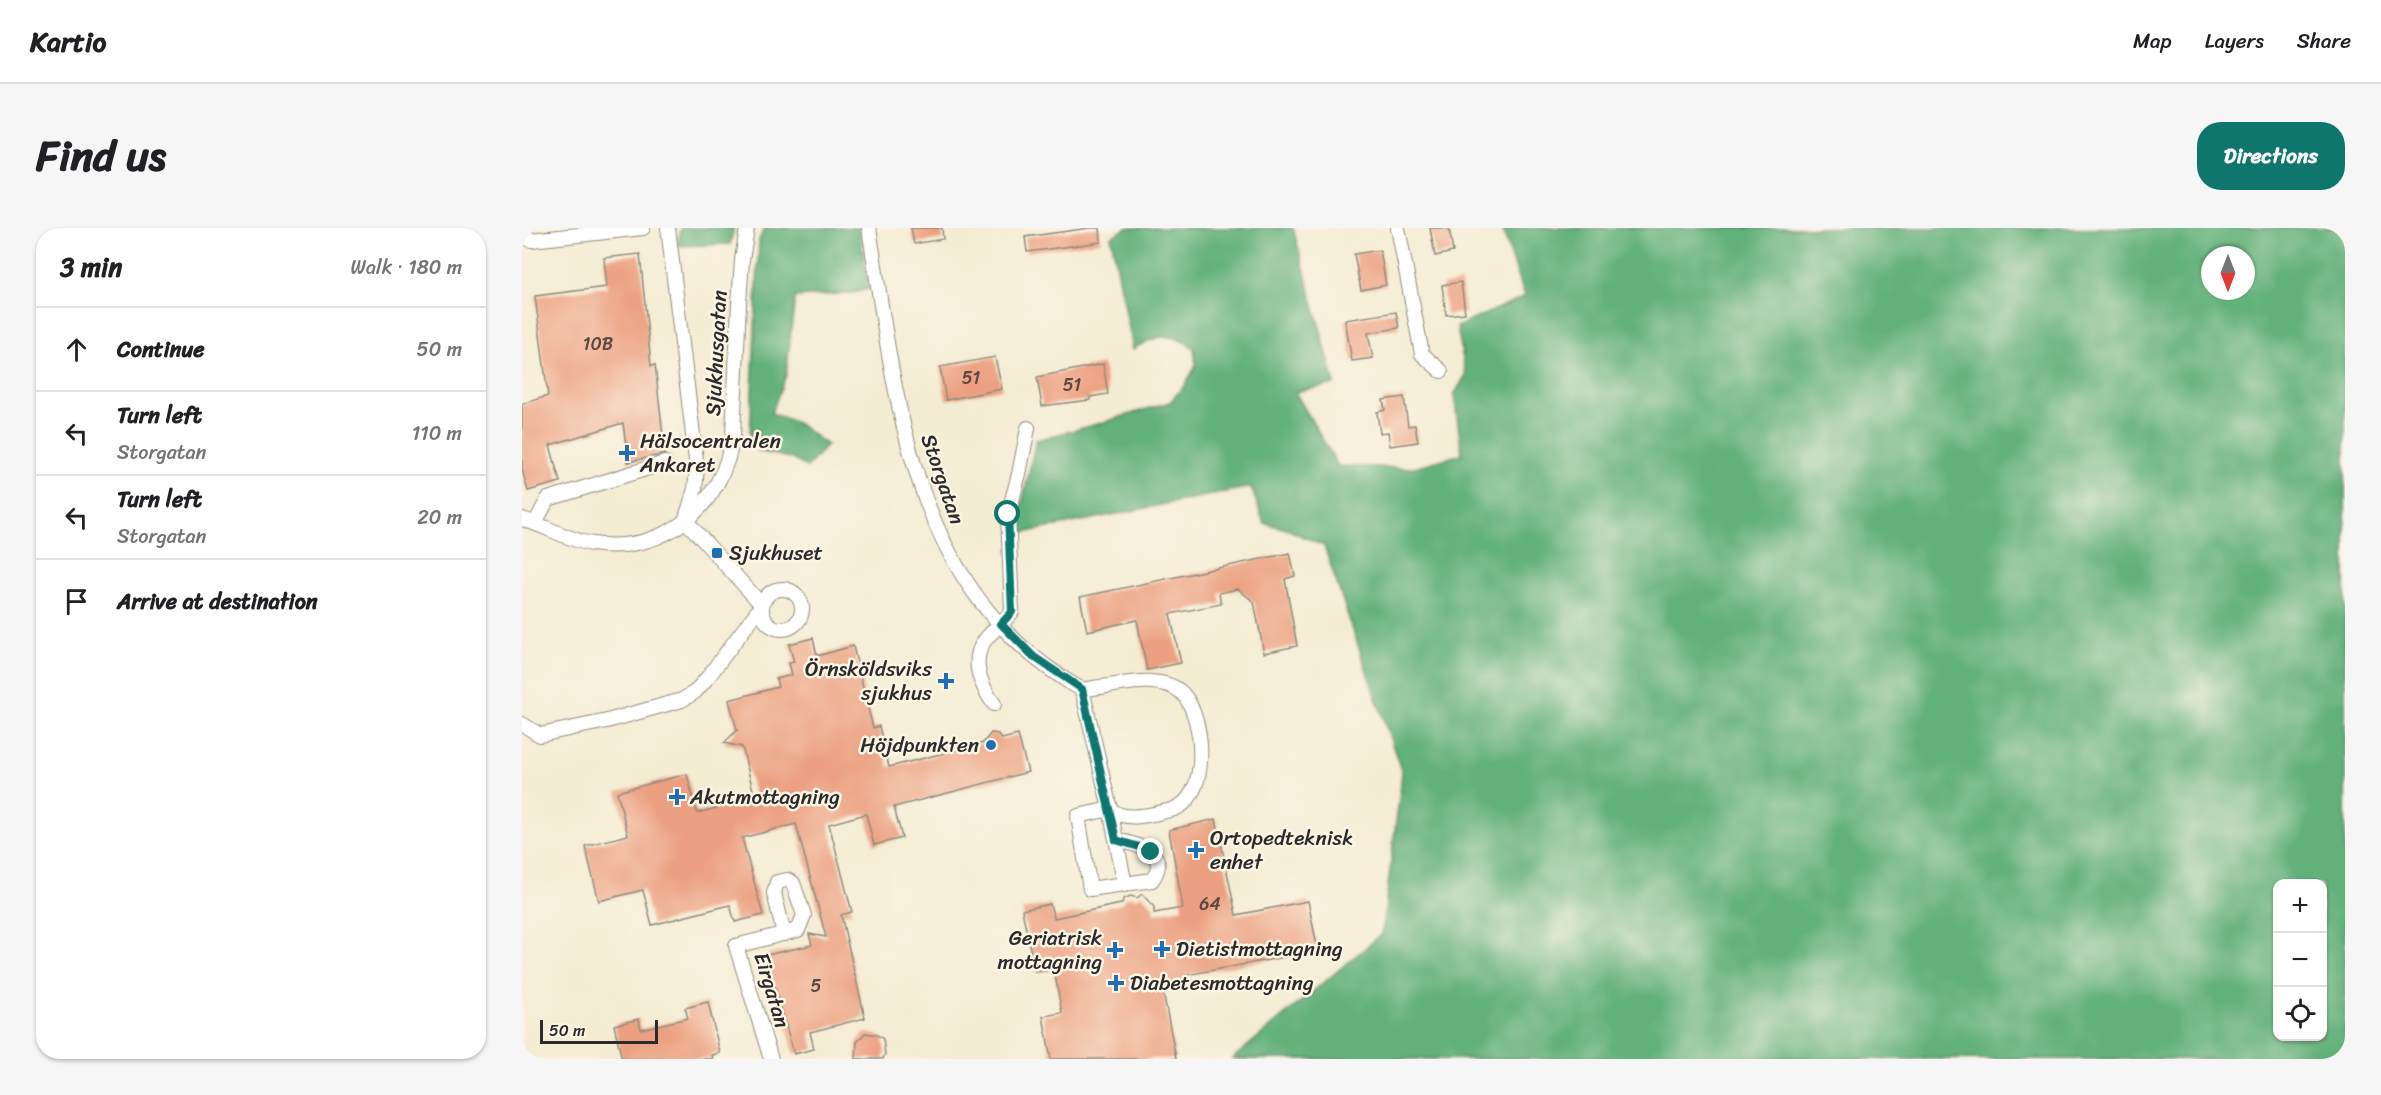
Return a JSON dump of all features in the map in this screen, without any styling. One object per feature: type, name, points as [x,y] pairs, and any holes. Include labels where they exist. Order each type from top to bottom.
[{"type":"street","points":[[522,236],[531,240],[643,228]]},
{"type":"street","points":[[522,724],[540,735],[606,721],[682,700],[695,692],[708,677],[762,605],[685,520],[695,489],[697,468],[668,228]]},
{"type":"street","name":"Sjukhusgatan","points":[[665,463],[548,499],[529,521],[591,543],[618,546],[638,543],[667,534],[685,520],[717,486],[730,456],[733,435],[742,260],[747,228]]},
{"type":"street","name":"Storgatan","points":[[869,228],[900,414],[908,446],[934,523],[960,572],[974,593],[1001,624],[1034,657],[1082,689]]},
{"type":"street","points":[[1398,228],[1422,354],[1441,371]]},
{"type":"street","points":[[994,704],[983,689],[978,672],[978,658],[982,644],[1012,612],[1008,514],[1028,428]]},
{"type":"street","points":[[1116,840],[1146,849],[1156,857],[1156,875],[1152,880],[1125,885],[1090,890],[1078,816],[1110,809],[1123,816],[1174,809],[1191,796],[1200,765],[1195,718],[1186,698],[1172,686],[1156,682],[1082,689],[1110,809],[1116,840],[1125,885]]},
{"type":"street","name":"Eirgatan","points":[[771,1059],[736,946],[784,934]]},
{"type":"green space","points":[[681,228],[734,228],[730,244],[677,246]]},
{"type":"green space","points":[[765,228],[859,228],[869,289],[853,293],[795,297],[786,375],[771,413],[797,423],[827,445],[807,467],[790,458],[759,451],[750,435],[759,240]]},
{"type":"green space","points":[[1127,228],[1293,228],[1335,384],[1295,392],[1338,466],[1411,468],[1462,454],[1454,395],[1466,375],[1457,327],[1525,296],[1502,228],[2345,228],[2345,1059],[1232,1059],[1382,934],[1402,773],[1324,546],[1287,529],[1264,523],[1251,487],[1022,533],[1021,508],[1036,440],[1170,402],[1185,385],[1196,366],[1194,348],[1170,337],[1164,336],[1150,340],[1133,349],[1111,237]]},
{"type":"building","points":[[911,228],[942,228],[943,239],[914,244]]},
{"type":"building","points":[[1100,228],[1101,242],[1027,252],[1025,237]]},
{"type":"building","points":[[1430,228],[1449,228],[1453,252],[1435,256]]},
{"type":"building","points":[[1380,250],[1386,285],[1361,290],[1354,254]]},
{"type":"building","points":[[640,254],[651,366],[655,365],[665,454],[628,462],[623,423],[550,445],[560,482],[528,491],[522,470],[522,404],[548,396],[535,296],[607,287],[604,258]]},
{"type":"building","points":[[1461,282],[1465,313],[1446,315],[1442,285]]},
{"type":"building","points":[[1396,312],[1399,328],[1368,333],[1373,358],[1352,361],[1345,320]]},
{"type":"building","points":[[995,357],[1002,389],[946,400],[940,367]]},
{"type":"building","points":[[1103,364],[1108,394],[1090,397],[1090,400],[1042,406],[1037,377]]},
{"type":"building","points":[[1404,397],[1408,426],[1415,425],[1418,442],[1390,446],[1388,432],[1380,433],[1377,412],[1385,410],[1383,400]]},
{"type":"building","points":[[1290,553],[1295,576],[1285,579],[1297,646],[1264,653],[1254,602],[1238,589],[1219,593],[1221,604],[1170,614],[1181,663],[1147,670],[1137,620],[1087,631],[1080,597]]},
{"type":"building","points":[[813,638],[817,656],[853,646],[873,728],[879,726],[889,767],[983,743],[991,733],[998,734],[1002,739],[1018,735],[1028,772],[894,807],[902,838],[874,845],[866,814],[829,824],[852,912],[841,915],[865,1018],[810,1032],[814,1049],[794,1054],[766,955],[812,945],[809,934],[826,937],[796,824],[742,838],[763,915],[735,922],[730,905],[652,925],[643,890],[599,901],[585,846],[628,835],[617,792],[687,774],[697,813],[755,798],[742,747],[724,743],[737,730],[729,700],[778,687],[776,679],[792,675],[789,663],[794,662],[789,644]]},
{"type":"building","points":[[1216,819],[1236,915],[1308,901],[1318,951],[1186,975],[1187,986],[1163,991],[1176,1059],[1051,1059],[1043,1016],[1062,1013],[1054,970],[1035,972],[1022,910],[1050,904],[1054,918],[1121,904],[1125,898],[1131,896],[1137,898],[1142,894],[1154,907],[1154,913],[1183,908],[1169,830]]},
{"type":"building","points":[[708,1002],[720,1053],[712,1055],[713,1059],[622,1059],[614,1025],[639,1019],[641,1029],[688,1018],[685,1008]]},
{"type":"building","points":[[865,1033],[877,1035],[883,1039],[885,1054],[883,1059],[856,1059],[857,1042]]},
{"type":"place","name":"Hälsocentralen Ankaret","points":[[627,453]]},
{"type":"place","name":"Sjukhuset","points":[[717,553]]},
{"type":"place","name":"Örnsköldsviks sjukhus","points":[[946,681]]},
{"type":"place","name":"Höjdpunkten","points":[[991,745]]},
{"type":"place","name":"Akutmottagning","points":[[677,797]]},
{"type":"place","name":"Ortopedteknisk enhet","points":[[1196,850]]},
{"type":"place","name":"Dietistmottagning","points":[[1162,949]]},
{"type":"place","name":"Geriatrisk mottagning","points":[[1115,950]]},
{"type":"place","name":"Diabetesmottagning","points":[[1116,983]]},
{"type":"route","points":[[1008,514],[1012,612],[1001,624],[1034,657],[1082,689],[1116,840],[1151,852]]}]
